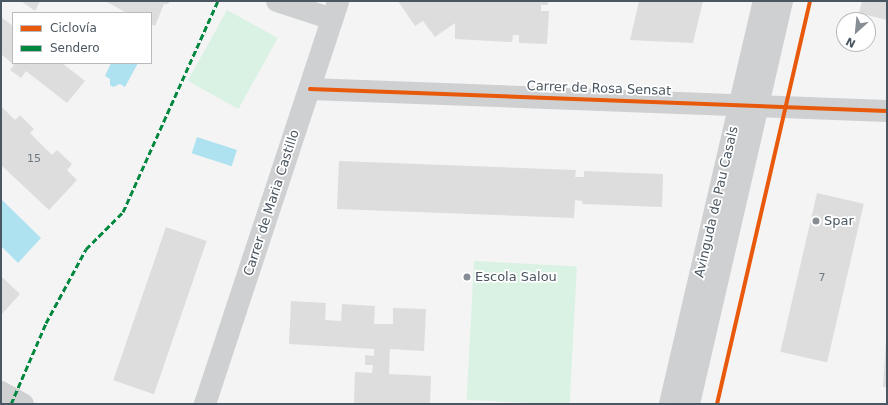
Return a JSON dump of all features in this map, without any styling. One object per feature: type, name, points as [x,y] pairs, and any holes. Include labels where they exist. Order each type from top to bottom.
[{"type":"street","points":[[276,1],[335,10]]},
{"type":"street","name":"Avinguda de Pau Casals","points":[[689,404],[749,105],[764,1]]},
{"type":"street","name":"Avinguda de Pau Casals","points":[[670,404],[749,105],[782,1]]},
{"type":"street","name":"Carrer de Maria Castillo","points":[[205,404],[335,10]]},
{"type":"street","name":"Carrer de Rosa Sensat","points":[[310,89],[887,111]]},
{"type":"street","points":[[1,392],[23,404]]},
{"type":"green space","points":[[227,10],[278,38],[238,109],[188,81]]},
{"type":"green space","points":[[474,261],[577,266],[570,404],[467,400]]},
{"type":"water","points":[[111,64],[137,64],[125,87],[120,84],[113,87],[110,85],[110,79],[105,76]]},
{"type":"water","points":[[197,137],[237,150],[232,166],[192,153]]},
{"type":"water","points":[[1,199],[41,238],[18,263],[1,246]]},
{"type":"building","points":[[21,1],[40,1],[35,11]]},
{"type":"building","points":[[105,1],[170,1],[168,4],[164,4],[155,26],[152,24],[152,12],[125,12]]},
{"type":"building","points":[[398,1],[548,1],[548,5],[541,5],[541,11],[549,11],[547,44],[519,43],[519,35],[513,35],[512,42],[455,39],[455,23],[435,37],[423,21],[415,26]]},
{"type":"building","points":[[639,1],[703,1],[693,43],[630,40]]},
{"type":"building","points":[[862,1],[887,1],[887,20],[876,17],[876,12],[859,12]]},
{"type":"building","points":[[1,17],[12,25],[12,63],[1,54]]},
{"type":"building","points":[[13,64],[63,64],[85,81],[67,103],[26,71],[21,78],[10,70],[14,65]]},
{"type":"building","points":[[1,106],[15,120],[20,115],[34,129],[30,133],[52,155],[57,150],[72,164],[67,170],[77,180],[49,210],[1,165]]},
{"type":"building","points":[[339,161],[576,170],[575,177],[584,177],[584,171],[663,174],[662,207],[583,204],[582,201],[575,200],[574,218],[337,209]]},
{"type":"building","points":[[817,193],[864,204],[827,363],[780,352]]},
{"type":"building","points":[[166,227],[207,241],[154,394],[113,380]]},
{"type":"building","points":[[1,276],[20,294],[1,315]]},
{"type":"building","points":[[291,301],[326,303],[325,320],[341,321],[342,304],[375,306],[374,324],[393,324],[393,308],[426,309],[424,351],[390,349],[389,374],[431,376],[430,404],[354,404],[355,372],[372,373],[373,365],[365,365],[365,355],[374,356],[374,349],[289,344]]},
{"type":"building","points":[[886,339],[887,387],[883,387]]},
{"type":"marked path","points":[[11,404],[46,323],[86,249],[123,212],[218,1]]},
{"type":"cycle path","points":[[717,404],[810,1]]},
{"type":"cycle path","points":[[310,89],[887,111]]},
{"type":"place","name":"Spar","points":[[816,221]]},
{"type":"place","name":"Escola Salou","points":[[467,277]]}]
